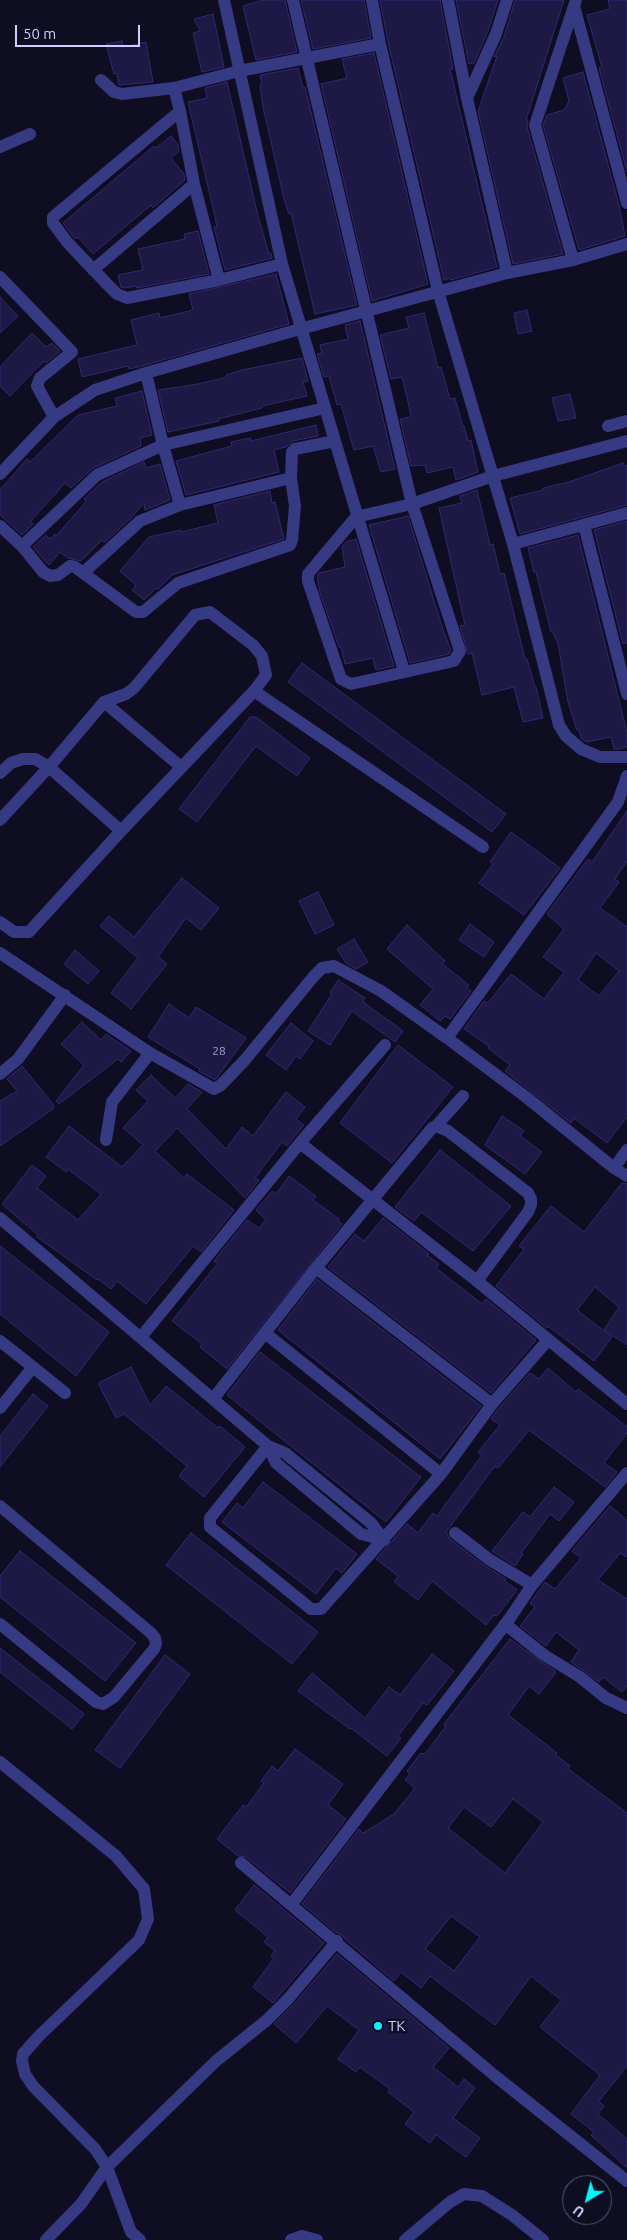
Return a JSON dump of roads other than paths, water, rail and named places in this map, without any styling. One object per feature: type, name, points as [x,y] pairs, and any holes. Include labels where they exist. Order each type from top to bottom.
[{"type":"street","points":[[224,0],[282,264],[356,517],[404,671]]},
{"type":"street","points":[[293,0],[412,504],[460,651],[454,661],[351,684],[341,679],[308,581],[308,574],[356,517],[412,504],[493,476],[627,441]]},
{"type":"street","points":[[372,0],[380,44],[438,292],[513,544],[559,726],[566,736],[581,749],[600,756],[627,757]]},
{"type":"street","points":[[448,0],[467,98],[507,273]]},
{"type":"street","points":[[467,98],[496,34],[507,0]]},
{"type":"street","points":[[575,3],[627,203]]},
{"type":"street","points":[[573,260],[535,125],[575,3]]},
{"type":"street","points":[[101,80],[114,92],[122,94],[174,88],[239,71],[380,44]]},
{"type":"street","points":[[174,88],[194,184],[219,280]]},
{"type":"street","points":[[180,111],[53,217],[53,223],[67,242],[117,294],[127,298],[219,280],[282,264]]},
{"type":"street","points":[[0,148],[30,134]]},
{"type":"street","points":[[94,270],[194,184]]},
{"type":"street","points":[[0,474],[54,417],[95,390],[146,373],[300,329],[507,273],[573,260],[627,244]]},
{"type":"street","points":[[0,277],[72,352],[40,378],[37,386],[38,392],[54,417]]},
{"type":"street","points":[[146,373],[180,505]]},
{"type":"street","points":[[22,546],[97,475],[163,445],[325,408]]},
{"type":"street","points":[[608,426],[627,421]]},
{"type":"street","points":[[0,526],[22,546],[43,572],[50,576],[58,575],[70,566],[75,567],[140,613],[184,580],[286,547],[292,540],[295,506],[291,478],[292,455],[295,449],[335,441]]},
{"type":"street","points":[[83,573],[140,521],[180,505],[291,478]]},
{"type":"street","points":[[513,544],[627,513]]},
{"type":"street","points":[[584,525],[627,694]]},
{"type":"street","points":[[0,820],[49,767],[104,702],[119,698],[134,688],[195,615],[210,612],[253,645],[262,656],[266,675],[254,691],[181,766],[29,932],[14,932],[0,922]]},
{"type":"street","points":[[254,691],[483,847]]},
{"type":"street","points":[[104,702],[181,766]]},
{"type":"street","points":[[0,773],[11,764],[35,759],[49,767],[121,831]]},
{"type":"street","points":[[447,1038],[623,805],[627,776]]},
{"type":"street","points":[[0,954],[150,1053],[214,1089],[221,1085],[244,1061],[314,976],[322,968],[334,966],[381,991],[447,1038],[526,1097],[614,1168],[627,1176]]},
{"type":"street","points":[[0,1074],[18,1060],[65,996]]},
{"type":"street","points":[[141,1337],[300,1143],[386,1045]]},
{"type":"street","points":[[106,1140],[112,1102],[150,1053]]},
{"type":"street","points":[[213,1399],[316,1268],[374,1201],[432,1128],[463,1096]]},
{"type":"street","points":[[436,1126],[456,1136],[528,1193],[531,1199],[528,1212],[477,1281]]},
{"type":"street","points":[[300,1143],[477,1281],[627,1404]]},
{"type":"street","points":[[614,1168],[627,1150]]},
{"type":"street","points":[[0,1218],[268,1446],[276,1463],[361,1534],[384,1540]]},
{"type":"street","points":[[316,1268],[492,1404]]},
{"type":"street","points":[[265,1333],[441,1474]]},
{"type":"street","points":[[268,1446],[210,1518],[210,1527],[311,1609],[322,1609],[441,1474],[492,1404],[548,1340]]},
{"type":"street","points":[[0,1341],[65,1393]]},
{"type":"street","points":[[0,1408],[33,1367]]},
{"type":"street","points":[[291,1905],[505,1624],[532,1585],[627,1474]]},
{"type":"street","points":[[0,1506],[150,1633],[155,1638],[156,1644],[154,1649],[114,1697],[103,1704],[96,1702],[0,1624]]},
{"type":"street","points":[[455,1533],[490,1560],[532,1585]]},
{"type":"street","points":[[505,1624],[544,1654],[580,1677],[606,1698],[627,1708]]},
{"type":"street","points":[[0,1762],[116,1856],[144,1889],[148,1918],[139,1940],[39,2036],[23,2054],[22,2061],[25,2074],[33,2086],[96,2149],[107,2167],[126,2220],[132,2232],[140,2240]]},
{"type":"street","points":[[241,1863],[494,2075],[627,2181]]},
{"type":"street","points":[[46,2240],[81,2204],[107,2167],[216,2061],[267,2020],[288,1999],[337,1942]]},
{"type":"street","points":[[405,2240],[450,2202],[464,2194],[482,2196],[512,2215],[543,2240]]},
{"type":"street","points":[[291,2240],[302,2236],[317,2240]]},
{"type":"place","name":"TK","points":[[378,2026]]}]
